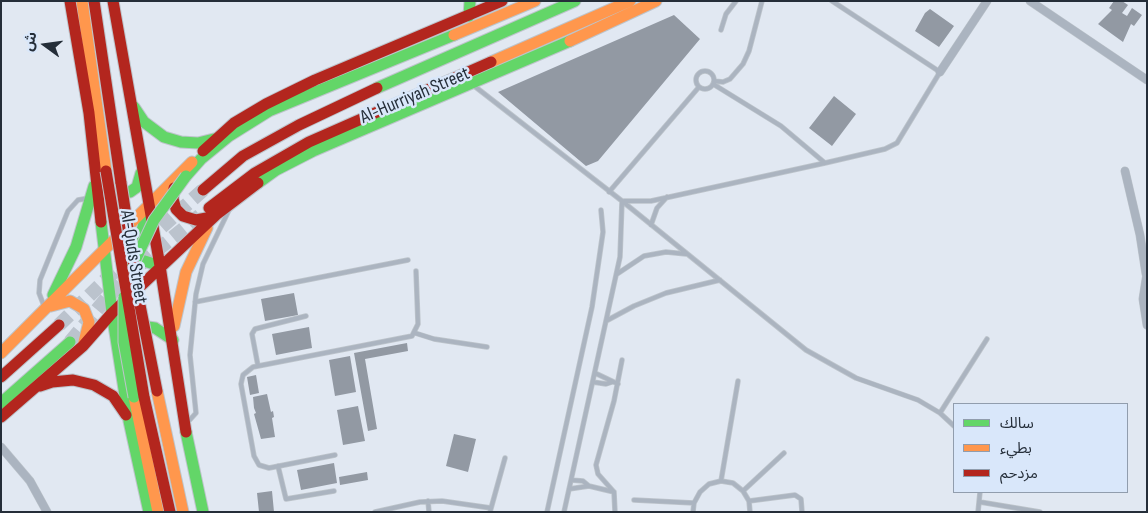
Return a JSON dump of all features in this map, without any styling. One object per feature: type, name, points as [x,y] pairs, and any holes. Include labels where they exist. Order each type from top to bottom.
[{"type":"main road","points":[[70,1],[101,172],[104,250],[112,313],[129,421],[149,512]]},
{"type":"main road","name":"Al-Quds Street","points":[[82,1],[101,172],[139,397],[170,512]]},
{"type":"main road","name":"Al-Quds Street","points":[[94,1],[140,305],[183,512]]},
{"type":"main road","points":[[113,1],[173,340],[184,426],[203,512]]},
{"type":"main road","points":[[469,16],[470,1]]},
{"type":"main road","points":[[502,1],[287,93],[250,113],[215,139],[185,173],[173,190],[173,199],[178,212],[196,220],[234,200],[276,170],[313,151],[642,10],[656,1]]},
{"type":"main road","points":[[1,353],[149,204],[229,136],[269,111],[535,1]]},
{"type":"main road","name":"Al-Hurriyah Street","points":[[203,190],[243,156],[290,129],[373,90],[575,1]]},
{"type":"main road","name":"Al-Hurriyah Street","points":[[213,212],[255,174],[309,142],[630,1]]},
{"type":"main road","points":[[131,102],[144,122],[164,137],[181,142],[198,143],[215,139]]},
{"type":"main road","points":[[101,172],[111,189],[124,193],[137,187],[141,176],[142,163]]},
{"type":"main road","points":[[45,309],[76,247],[91,197],[101,172]]},
{"type":"main road","points":[[158,512],[139,397],[126,360],[122,320],[128,279],[143,240],[185,173]]},
{"type":"main road","points":[[112,313],[134,258],[149,204]]},
{"type":"main road","points":[[1,417],[83,346],[112,313],[213,212]]},
{"type":"main road","points":[[173,340],[175,312],[186,272],[213,212]]},
{"type":"main road","points":[[104,250],[160,266]]},
{"type":"main road","points":[[45,309],[64,301],[77,303],[84,309],[89,322],[83,346]]},
{"type":"main road","points":[[1,377],[59,325]]},
{"type":"main road","points":[[120,359],[130,338],[141,329],[155,328],[173,340]]},
{"type":"main road","points":[[1,403],[70,342]]},
{"type":"main road","points":[[36,388],[52,382],[73,380],[94,385],[113,396],[129,421]]},
{"type":"street","points":[[940,72],[987,1]]},
{"type":"street","points":[[1030,1],[1147,80]]},
{"type":"street","points":[[1125,171],[1140,235],[1146,274],[1143,300],[1147,325]]},
{"type":"street","points":[[1140,235],[1147,240]]},
{"type":"street","points":[[1,447],[30,481],[47,512]]},
{"type":"lane","points":[[721,30],[726,14],[736,1]]},
{"type":"lane","points":[[699,87],[707,89],[714,83],[730,79],[743,64],[749,51],[762,1]]},
{"type":"lane","points":[[622,201],[641,202],[825,163],[894,145],[903,136],[940,72],[832,1]]},
{"type":"lane","points":[[699,87],[696,79],[700,72],[711,73],[714,83],[781,126],[825,163]]},
{"type":"lane","points":[[472,84],[622,201],[791,339],[822,360],[856,378],[918,400],[940,413],[953,425]]},
{"type":"lane","points":[[609,192],[699,87]]},
{"type":"lane","points":[[651,225],[657,208],[669,196]]},
{"type":"lane","points":[[45,309],[39,293],[40,280],[68,211],[78,200],[91,197]]},
{"type":"lane","points":[[184,426],[196,413],[190,355],[195,302],[204,264],[217,231],[234,200]]},
{"type":"lane","points":[[564,512],[617,274],[622,239],[622,201]]},
{"type":"lane","points":[[547,512],[595,292],[603,232],[601,210]]},
{"type":"lane","points":[[617,274],[644,256],[666,252],[688,254]]},
{"type":"lane","points":[[195,302],[408,260]]},
{"type":"lane","points":[[335,455],[278,466],[264,467],[256,461],[242,380],[249,369],[258,366],[405,339],[415,333],[418,324],[416,271]]},
{"type":"lane","points":[[606,321],[634,306],[666,293],[720,280]]},
{"type":"lane","points":[[258,366],[252,337],[255,329],[306,316]]},
{"type":"lane","points":[[415,333],[434,339],[487,347]]},
{"type":"lane","points":[[940,413],[987,339]]},
{"type":"lane","points":[[615,512],[614,492],[601,479],[596,465],[618,384],[622,360]]},
{"type":"lane","points":[[595,372],[607,376],[612,382],[618,384]]},
{"type":"lane","points":[[721,481],[738,381]]},
{"type":"lane","points":[[593,382],[606,384],[612,382]]},
{"type":"lane","points":[[743,490],[784,453]]},
{"type":"lane","points":[[375,512],[428,501],[457,502],[491,510],[505,458]]},
{"type":"lane","points":[[278,466],[286,499],[334,491]]},
{"type":"lane","points":[[571,480],[583,481],[589,486]]},
{"type":"lane","points":[[693,512],[694,503],[704,487],[721,481],[733,483],[743,490],[749,502],[750,510],[755,512]]},
{"type":"lane","points":[[569,489],[589,486],[614,492]]},
{"type":"lane","points":[[978,512],[980,493]]},
{"type":"lane","points":[[749,502],[795,495],[801,498],[802,512]]},
{"type":"lane","points":[[634,500],[694,503]]},
{"type":"lane","points":[[428,501],[429,512]]},
{"type":"lane","points":[[980,502],[1040,512]]},
{"type":"building","points":[[1114,1],[1122,1],[1128,5],[1122,13],[1127,16],[1132,8],[1142,15],[1134,26],[1131,24],[1123,42],[1098,24],[1112,10],[1109,8]]},
{"type":"building","points":[[930,9],[954,26],[939,47],[915,31],[925,13]]},
{"type":"building","points":[[674,15],[700,39],[598,161],[586,166],[498,92]]},
{"type":"building","points":[[834,96],[856,114],[832,146],[809,128]]},
{"type":"building","points":[[294,293],[298,315],[265,321],[261,299]]},
{"type":"building","points":[[309,327],[312,348],[276,355],[272,334]]},
{"type":"building","points":[[407,343],[408,351],[365,359],[377,429],[368,431],[354,353]]},
{"type":"building","points":[[350,356],[356,392],[335,396],[329,360]]},
{"type":"building","points":[[256,375],[259,393],[250,395],[247,377]]},
{"type":"building","points":[[267,394],[271,412],[273,411],[274,417],[272,418],[275,437],[261,439],[254,414],[256,413],[253,397]]},
{"type":"building","points":[[358,406],[365,441],[343,445],[337,410]]},
{"type":"building","points":[[454,434],[476,439],[468,472],[446,466]]},
{"type":"building","points":[[334,463],[337,483],[301,490],[297,470]]},
{"type":"building","points":[[367,472],[368,480],[340,485],[339,477]]},
{"type":"building","points":[[272,491],[274,512],[259,512],[257,493]]},
{"type":"tunnel","points":[[146,241],[203,190]]},
{"type":"tunnel","points":[[70,342],[106,299],[145,260],[204,212]]},
{"type":"tunnel","points":[[59,325],[128,258]]},
{"type":"traffic: fast","points":[[469,16],[470,1]]},
{"type":"traffic: fast","points":[[377,88],[575,1]]},
{"type":"traffic: fast","points":[[186,176],[201,159],[229,136],[269,111],[454,35]]},
{"type":"traffic: fast","points":[[258,183],[276,170],[313,151],[570,41]]},
{"type":"traffic: fast","points":[[134,107],[144,122],[164,137],[181,142],[198,143],[214,139]]},
{"type":"traffic: fast","points":[[115,192],[130,192],[137,187],[141,173]]},
{"type":"traffic: fast","points":[[133,265],[154,220],[186,176]]},
{"type":"traffic: fast","points":[[53,295],[76,247],[94,186]]},
{"type":"traffic: fast","points":[[138,246],[148,208]]},
{"type":"traffic: fast","points":[[101,222],[112,313],[129,421],[149,512]]},
{"type":"traffic: fast","points":[[129,256],[160,266]]},
{"type":"traffic: fast","points":[[124,297],[124,342],[134,397]]},
{"type":"traffic: fast","points":[[137,331],[148,327],[155,328],[173,340]]},
{"type":"traffic: fast","points":[[1,403],[70,342]]},
{"type":"traffic: fast","points":[[186,432],[203,512]]},
{"type":"traffic: slow","points":[[82,1],[106,171]]},
{"type":"traffic: slow","points":[[454,35],[535,1]]},
{"type":"traffic: slow","points":[[491,62],[630,1]]},
{"type":"traffic: slow","points":[[570,41],[656,1]]},
{"type":"traffic: slow","points":[[1,353],[192,162]]},
{"type":"traffic: slow","points":[[174,326],[186,272],[207,228]]},
{"type":"traffic: slow","points":[[51,306],[70,301],[84,309],[89,322],[84,342]]},
{"type":"traffic: slow","points":[[157,391],[183,512]]},
{"type":"traffic: slow","points":[[134,397],[158,512]]},
{"type":"traffic: jam","points":[[70,1],[89,113],[101,222]]},
{"type":"traffic: jam","points":[[94,1],[121,183]]},
{"type":"traffic: jam","points":[[113,1],[160,266],[186,432]]},
{"type":"traffic: jam","points":[[203,151],[234,123],[266,104],[315,80],[502,1]]},
{"type":"traffic: jam","points":[[209,208],[255,173],[309,142],[491,62]]},
{"type":"traffic: jam","points":[[203,190],[243,156],[299,125],[377,88]]},
{"type":"traffic: jam","points":[[106,171],[144,397]]},
{"type":"traffic: jam","points":[[121,183],[140,305],[157,391]]},
{"type":"traffic: jam","points":[[1,417],[83,346],[112,313],[216,215],[258,183]]},
{"type":"traffic: jam","points":[[174,188],[173,199],[176,209],[183,216],[196,220],[212,217]]},
{"type":"traffic: jam","points":[[1,377],[59,325]]},
{"type":"traffic: jam","points":[[40,386],[52,382],[73,380],[94,385],[113,396],[126,415]]},
{"type":"traffic: jam","points":[[144,397],[170,512]]}]
